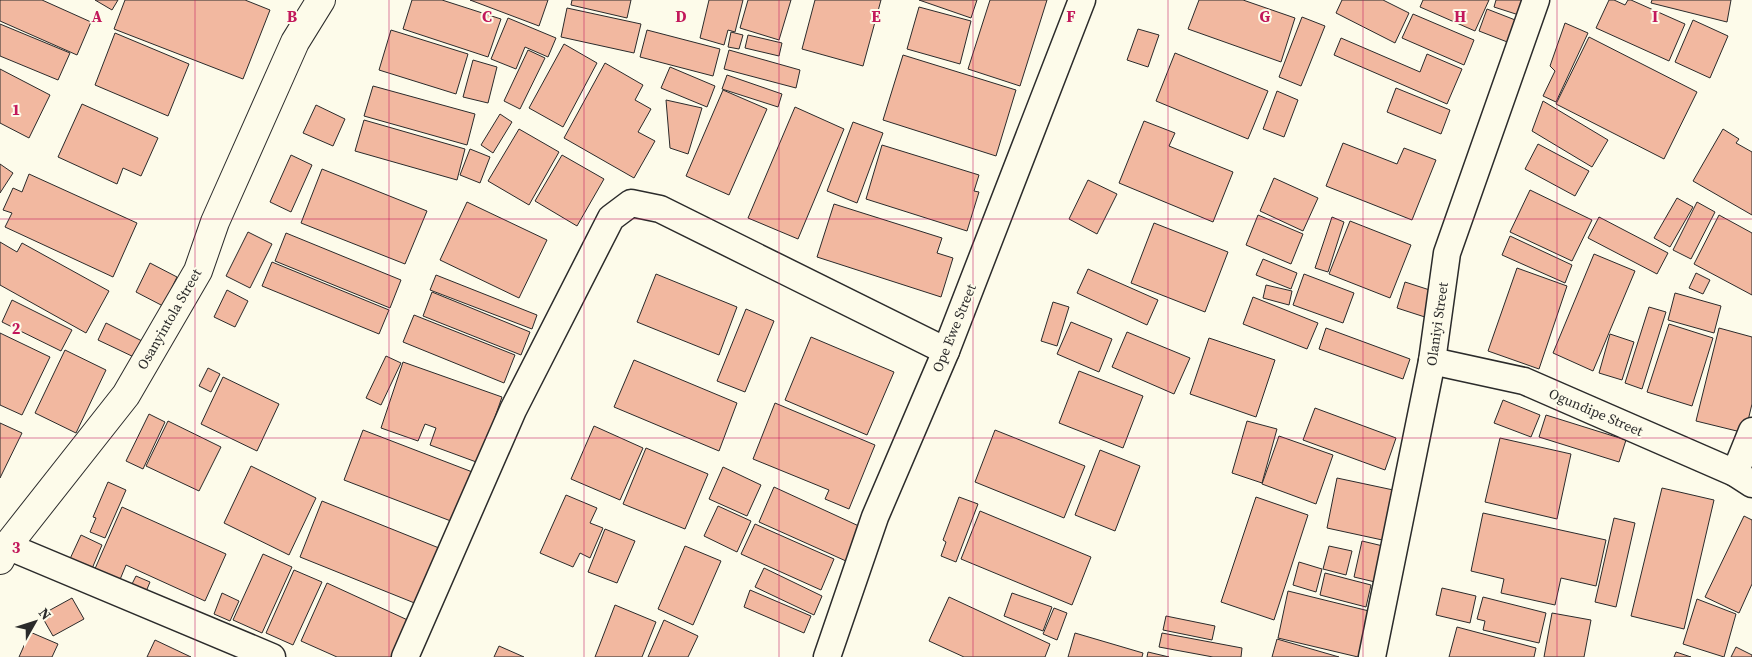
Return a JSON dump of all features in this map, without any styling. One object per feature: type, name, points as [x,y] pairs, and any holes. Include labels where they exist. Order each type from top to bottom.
[{"type":"street","name":"Osanyintola Street","points":[[3,553],[126,395],[198,271],[215,222],[295,42],[321,0]]},
{"type":"street","name":"Ope Ewe Street","points":[[828,657],[874,517],[946,350],[1082,0]]},
{"type":"street","name":"Olaniyi Street","points":[[1372,657],[1432,361],[1447,253],[1536,0]]},
{"type":"street","points":[[405,657],[513,410],[611,218],[631,203],[660,209],[946,350]]},
{"type":"street","name":"Ogundipe Street","points":[[1432,361],[1524,381],[1744,479]]},
{"type":"street","points":[[1744,479],[1752,431]]},
{"type":"street","points":[[3,553],[272,657]]},
{"type":"building","points":[[0,0],[42,0],[91,22],[77,55],[0,21]]},
{"type":"building","points":[[95,0],[118,0],[112,10]]},
{"type":"building","points":[[125,0],[245,0],[270,10],[243,79],[114,29]]},
{"type":"building","points":[[412,0],[442,0],[501,19],[488,57],[403,29]]},
{"type":"building","points":[[470,0],[548,0],[539,26]]},
{"type":"building","points":[[572,0],[631,0],[627,18],[571,5]]},
{"type":"building","points":[[709,0],[743,0],[735,32],[728,30],[724,45],[700,38]]},
{"type":"building","points":[[748,0],[791,0],[779,40],[740,28]]},
{"type":"building","points":[[815,0],[881,0],[863,66],[802,49]]},
{"type":"building","points":[[919,0],[977,0],[971,18]]},
{"type":"building","points":[[990,0],[1047,0],[1020,86],[968,69]]},
{"type":"building","points":[[1199,0],[1243,0],[1295,18],[1281,62],[1188,29]]},
{"type":"building","points":[[1342,0],[1383,0],[1409,13],[1395,43],[1336,13]]},
{"type":"building","points":[[1423,0],[1489,0],[1475,31],[1420,7]]},
{"type":"building","points":[[1496,0],[1527,0],[1522,16],[1494,7]]},
{"type":"building","points":[[1609,0],[1625,5],[1628,0],[1631,0],[1685,24],[1669,61],[1596,28]]},
{"type":"building","points":[[1652,0],[1731,0],[1727,22],[1651,3]]},
{"type":"building","points":[[919,7],[971,21],[960,64],[907,49]]},
{"type":"building","points":[[567,8],[641,24],[634,53],[561,37]]},
{"type":"building","points":[[1487,9],[1523,23],[1515,45],[1479,31]]},
{"type":"building","points":[[1413,14],[1474,40],[1464,65],[1402,38]]},
{"type":"building","points":[[1302,17],[1325,26],[1301,86],[1279,77]]},
{"type":"building","points":[[508,18],[556,38],[548,57],[525,47],[516,69],[491,59]]},
{"type":"building","points":[[1693,20],[1728,36],[1710,78],[1675,62]]},
{"type":"building","points":[[1565,23],[1588,33],[1556,102],[1543,96],[1555,71],[1550,66]]},
{"type":"building","points":[[0,24],[70,53],[58,80],[0,56]]},
{"type":"building","points":[[1138,29],[1159,35],[1148,67],[1127,60]]},
{"type":"building","points":[[391,30],[468,54],[456,94],[379,70]]},
{"type":"building","points":[[647,30],[720,49],[713,76],[640,57]]},
{"type":"building","points":[[731,32],[743,35],[739,49],[728,47]]},
{"type":"building","points":[[115,33],[189,64],[168,116],[95,85]]},
{"type":"building","points":[[748,35],[782,43],[779,56],[745,48]]},
{"type":"building","points":[[1589,37],[1697,92],[1664,159],[1556,104]]},
{"type":"building","points":[[1341,38],[1420,72],[1427,54],[1462,69],[1447,104],[1334,55]]},
{"type":"building","points":[[564,44],[597,63],[563,127],[529,108]]},
{"type":"building","points":[[528,50],[545,58],[520,109],[504,101]]},
{"type":"building","points":[[729,50],[800,70],[796,88],[724,69]]},
{"type":"building","points":[[1175,53],[1268,91],[1248,139],[1156,101]]},
{"type":"building","points":[[903,55],[1016,90],[996,156],[883,120]]},
{"type":"building","points":[[473,60],[497,67],[488,103],[463,97]]},
{"type":"building","points":[[605,63],[643,85],[635,100],[651,109],[638,132],[655,141],[634,178],[564,138]]},
{"type":"building","points":[[670,67],[715,86],[707,107],[661,88]]},
{"type":"building","points":[[0,69],[50,95],[29,138],[0,123]]},
{"type":"building","points":[[727,75],[782,94],[778,107],[722,89]]},
{"type":"building","points":[[373,86],[475,114],[467,145],[364,116]]},
{"type":"building","points":[[1396,88],[1450,110],[1441,134],[1387,112]]},
{"type":"building","points":[[723,90],[767,109],[729,195],[686,176]]},
{"type":"building","points":[[1277,91],[1298,100],[1284,137],[1263,129]]},
{"type":"building","points":[[666,100],[702,108],[688,154],[670,148]]},
{"type":"building","points":[[1543,101],[1608,140],[1592,167],[1532,131]]},
{"type":"building","points":[[82,104],[158,138],[141,176],[123,168],[117,184],[58,157]]},
{"type":"building","points":[[316,105],[345,119],[333,146],[303,133]]},
{"type":"building","points":[[795,107],[844,129],[798,239],[748,218]]},
{"type":"building","points":[[500,114],[512,122],[493,153],[481,145]]},
{"type":"building","points":[[364,120],[465,149],[457,180],[355,151]]},
{"type":"building","points":[[1144,121],[1175,133],[1169,146],[1233,172],[1213,222],[1119,183]]},
{"type":"building","points":[[853,122],[883,133],[857,203],[827,191]]},
{"type":"building","points":[[519,129],[559,152],[529,205],[488,181]]},
{"type":"building","points":[[1723,129],[1739,139],[1736,143],[1752,152],[1752,215],[1693,181]]},
{"type":"building","points":[[1343,143],[1397,164],[1404,148],[1436,160],[1412,220],[1326,186]]},
{"type":"building","points":[[1538,144],[1589,171],[1575,196],[1525,169]]},
{"type":"building","points":[[882,145],[979,175],[974,191],[979,192],[967,231],[866,199]]},
{"type":"building","points":[[470,149],[490,157],[480,183],[460,175]]},
{"type":"building","points":[[291,155],[312,165],[291,212],[270,202]]},
{"type":"building","points":[[562,155],[604,179],[577,226],[535,201]]},
{"type":"building","points":[[0,164],[13,173],[0,193]]},
{"type":"building","points":[[322,169],[427,211],[405,264],[301,223]]},
{"type":"building","points":[[29,174],[137,223],[113,277],[5,227],[12,213],[3,210],[13,188],[22,192]]},
{"type":"building","points":[[1274,178],[1318,198],[1303,231],[1260,211]]},
{"type":"building","points":[[1088,180],[1117,194],[1097,234],[1069,219]]},
{"type":"building","points":[[1530,190],[1592,220],[1572,261],[1510,232]]},
{"type":"building","points":[[1677,198],[1693,207],[1670,247],[1654,238]]},
{"type":"building","points":[[467,202],[547,240],[519,298],[440,260]]},
{"type":"building","points":[[1697,202],[1715,212],[1691,259],[1673,250]]},
{"type":"building","points":[[834,204],[942,238],[937,253],[953,258],[941,297],[817,257]]},
{"type":"building","points":[[1258,215],[1303,234],[1291,264],[1246,245]]},
{"type":"building","points":[[1719,215],[1752,233],[1752,295],[1694,264]]},
{"type":"building","points":[[1332,217],[1344,222],[1328,272],[1315,268]]},
{"type":"building","points":[[1599,217],[1668,253],[1657,274],[1588,238]]},
{"type":"building","points":[[1350,221],[1411,245],[1390,298],[1329,274]]},
{"type":"building","points":[[1154,223],[1228,252],[1205,312],[1131,283]]},
{"type":"building","points":[[248,232],[272,244],[250,288],[226,276]]},
{"type":"building","points":[[286,233],[401,280],[390,308],[275,261]]},
{"type":"building","points":[[1510,236],[1572,265],[1565,283],[1502,255]]},
{"type":"building","points":[[0,242],[17,252],[22,243],[109,291],[86,333],[0,285]]},
{"type":"building","points":[[1594,254],[1635,271],[1593,371],[1553,353]]},
{"type":"building","points":[[1263,259],[1297,273],[1291,289],[1256,275]]},
{"type":"building","points":[[272,262],[389,310],[379,334],[262,286]]},
{"type":"building","points":[[150,263],[177,277],[163,306],[136,292]]},
{"type":"building","points":[[1517,268],[1567,286],[1539,369],[1488,351]]},
{"type":"building","points":[[1088,269],[1158,300],[1147,325],[1077,293]]},
{"type":"building","points":[[1696,273],[1710,280],[1703,294],[1689,288]]},
{"type":"building","points":[[656,274],[737,307],[719,355],[637,322]]},
{"type":"building","points":[[1304,274],[1354,293],[1343,323],[1293,305]]},
{"type":"building","points":[[436,275],[537,315],[532,329],[430,290]]},
{"type":"building","points":[[1405,282],[1439,293],[1431,319],[1397,308]]},
{"type":"building","points":[[1266,285],[1292,291],[1289,305],[1263,298]]},
{"type":"building","points":[[227,290],[248,301],[235,327],[214,317]]},
{"type":"building","points":[[432,292],[530,332],[521,355],[423,316]]},
{"type":"building","points":[[1675,293],[1721,306],[1714,333],[1668,320]]},
{"type":"building","points":[[1253,297],[1318,323],[1307,349],[1243,324]]},
{"type":"building","points":[[12,300],[72,330],[61,351],[2,322]]},
{"type":"building","points":[[1053,302],[1069,307],[1057,346],[1041,341]]},
{"type":"building","points":[[1649,307],[1666,312],[1642,389],[1625,383]]},
{"type":"building","points":[[746,309],[774,321],[745,392],[717,381]]},
{"type":"building","points":[[414,315],[515,355],[504,383],[403,342]]},
{"type":"building","points":[[1071,322],[1112,339],[1099,372],[1057,354]]},
{"type":"building","points":[[106,323],[144,342],[136,358],[98,340]]},
{"type":"building","points":[[1669,324],[1713,338],[1692,406],[1647,392]]},
{"type":"building","points":[[1326,328],[1410,359],[1403,379],[1319,349]]},
{"type":"building","points":[[1719,328],[1752,337],[1752,404],[1745,433],[1696,421]]},
{"type":"building","points":[[1127,332],[1190,358],[1174,394],[1112,367]]},
{"type":"building","points":[[0,333],[50,357],[22,415],[0,405]]},
{"type":"building","points":[[1610,334],[1634,342],[1622,380],[1599,373]]},
{"type":"building","points":[[811,337],[894,372],[867,435],[785,400]]},
{"type":"building","points":[[1209,338],[1275,360],[1256,417],[1190,394]]},
{"type":"building","points":[[65,350],[106,370],[76,433],[35,413]]},
{"type":"building","points":[[386,356],[401,363],[381,405],[366,398]]},
{"type":"building","points":[[634,360],[737,403],[719,451],[614,407]]},
{"type":"building","points":[[403,362],[502,397],[479,463],[430,445],[436,428],[425,424],[418,441],[381,428]]},
{"type":"building","points":[[208,368],[220,374],[211,392],[199,386]]},
{"type":"building","points":[[1079,371],[1143,396],[1123,448],[1059,423]]},
{"type":"building","points":[[223,377],[279,404],[257,451],[201,424]]},
{"type":"building","points":[[1503,400],[1540,415],[1531,437],[1494,423]]},
{"type":"building","points":[[775,403],[875,445],[849,509],[825,499],[829,490],[753,459]]},
{"type":"building","points":[[1315,408],[1396,438],[1385,470],[1303,440]]},
{"type":"building","points":[[149,414],[165,422],[143,469],[126,461]]},
{"type":"building","points":[[1546,415],[1626,440],[1619,462],[1539,437]]},
{"type":"building","points":[[168,421],[221,447],[199,491],[146,466]]},
{"type":"building","points":[[1247,421],[1277,429],[1262,483],[1232,473]]},
{"type":"building","points":[[0,423],[22,433],[0,478]]},
{"type":"building","points":[[594,426],[643,448],[620,500],[571,479]]},
{"type":"building","points":[[363,430],[475,473],[456,523],[344,480]]},
{"type":"building","points":[[995,430],[1085,466],[1064,518],[975,482]]},
{"type":"building","points":[[1279,436],[1333,455],[1316,504],[1262,484]]},
{"type":"building","points":[[1500,438],[1571,454],[1557,519],[1485,502]]},
{"type":"building","points":[[646,448],[708,474],[685,529],[623,504]]},
{"type":"building","points":[[1100,450],[1140,466],[1115,531],[1075,515]]},
{"type":"building","points":[[251,466],[316,498],[289,555],[224,523]]},
{"type":"building","points":[[723,467],[761,485],[747,516],[709,499]]},
{"type":"building","points":[[1337,478],[1398,491],[1387,541],[1327,528]]},
{"type":"building","points":[[108,482],[126,490],[105,538],[90,532],[96,518],[93,517]]},
{"type":"building","points":[[774,487],[861,527],[846,561],[759,522]]},
{"type":"building","points":[[1662,488],[1714,500],[1684,629],[1631,616]]},
{"type":"building","points":[[566,495],[597,508],[590,523],[603,528],[590,558],[580,553],[573,567],[540,553]]},
{"type":"building","points":[[959,497],[978,504],[956,562],[941,556],[946,542],[943,540]]},
{"type":"building","points":[[1256,497],[1308,515],[1274,620],[1221,602]]},
{"type":"building","points":[[322,501],[439,548],[417,604],[300,557]]},
{"type":"building","points":[[718,506],[751,521],[737,552],[704,536]]},
{"type":"building","points":[[122,507],[226,554],[205,601],[126,565],[119,582],[94,571]]},
{"type":"building","points":[[980,511],[1091,557],[1072,605],[961,559]]},
{"type":"building","points":[[1483,513],[1606,540],[1596,586],[1561,578],[1555,605],[1501,593],[1504,579],[1471,571]]},
{"type":"building","points":[[1744,516],[1752,520],[1752,584],[1739,613],[1705,597]]},
{"type":"building","points":[[1614,518],[1635,523],[1616,607],[1595,602]]},
{"type":"building","points":[[755,524],[834,559],[821,590],[741,554]]},
{"type":"building","points":[[605,529],[635,541],[617,583],[588,572]]},
{"type":"building","points":[[81,535],[102,545],[91,571],[69,561]]},
{"type":"building","points":[[1362,541],[1383,546],[1375,582],[1354,577]]},
{"type":"building","points":[[685,546],[721,561],[693,625],[658,609]]},
{"type":"building","points":[[1329,546],[1352,551],[1346,575],[1323,569]]},
{"type":"building","points":[[263,554],[292,567],[262,633],[233,620]]},
{"type":"building","points":[[1299,562],[1322,569],[1316,592],[1293,585]]},
{"type":"building","points":[[764,568],[822,596],[814,615],[755,587]]},
{"type":"building","points":[[294,570],[322,582],[293,645],[266,633]]},
{"type":"building","points":[[1325,573],[1371,585],[1366,607],[1320,595]]},
{"type":"building","points":[[136,576],[150,582],[145,594],[130,588]]},
{"type":"building","points":[[327,583],[412,622],[396,657],[337,657],[301,641]]},
{"type":"building","points":[[1442,588],[1476,596],[1470,623],[1436,615]]},
{"type":"building","points":[[750,590],[811,616],[804,633],[744,607]]},
{"type":"building","points":[[1288,591],[1369,611],[1358,657],[1278,638]]},
{"type":"building","points":[[222,593],[239,601],[230,621],[214,614]]},
{"type":"building","points":[[1012,593],[1052,607],[1043,631],[1004,616]]},
{"type":"building","points":[[949,597],[1050,644],[1045,657],[964,657],[929,641]]},
{"type":"building","points":[[1483,597],[1546,613],[1539,643],[1483,630],[1485,621],[1477,619]]},
{"type":"building","points":[[72,598],[84,619],[53,636],[41,615]]},
{"type":"building","points":[[1697,599],[1736,614],[1724,657],[1683,644]]},
{"type":"building","points":[[615,605],[656,622],[642,657],[595,657]]},
{"type":"building","points":[[1054,608],[1067,613],[1057,640],[1043,634]]},
{"type":"building","points":[[1552,613],[1591,620],[1584,657],[1544,657]]},
{"type":"building","points":[[1166,616],[1215,626],[1212,640],[1163,630]]},
{"type":"building","points":[[664,620],[698,636],[688,657],[648,657]]},
{"type":"building","points":[[1457,627],[1536,648],[1534,657],[1449,657]]},
{"type":"building","points":[[30,632],[58,644],[52,657],[19,657]]},
{"type":"building","points":[[1075,633],[1143,653],[1142,657],[1068,657]]},
{"type":"building","points":[[1162,633],[1242,648],[1241,657],[1213,657],[1159,647]]},
{"type":"building","points":[[1277,639],[1339,657],[1272,657]]},
{"type":"building","points":[[155,640],[191,657],[147,657]]},
{"type":"building","points":[[499,646],[524,657],[494,657]]},
{"type":"building","points":[[1736,647],[1752,655],[1752,657],[1731,657]]},
{"type":"building","points":[[1148,652],[1169,657],[1147,657]]},
{"type":"building","points":[[1676,652],[1691,657],[1674,657]]}]
